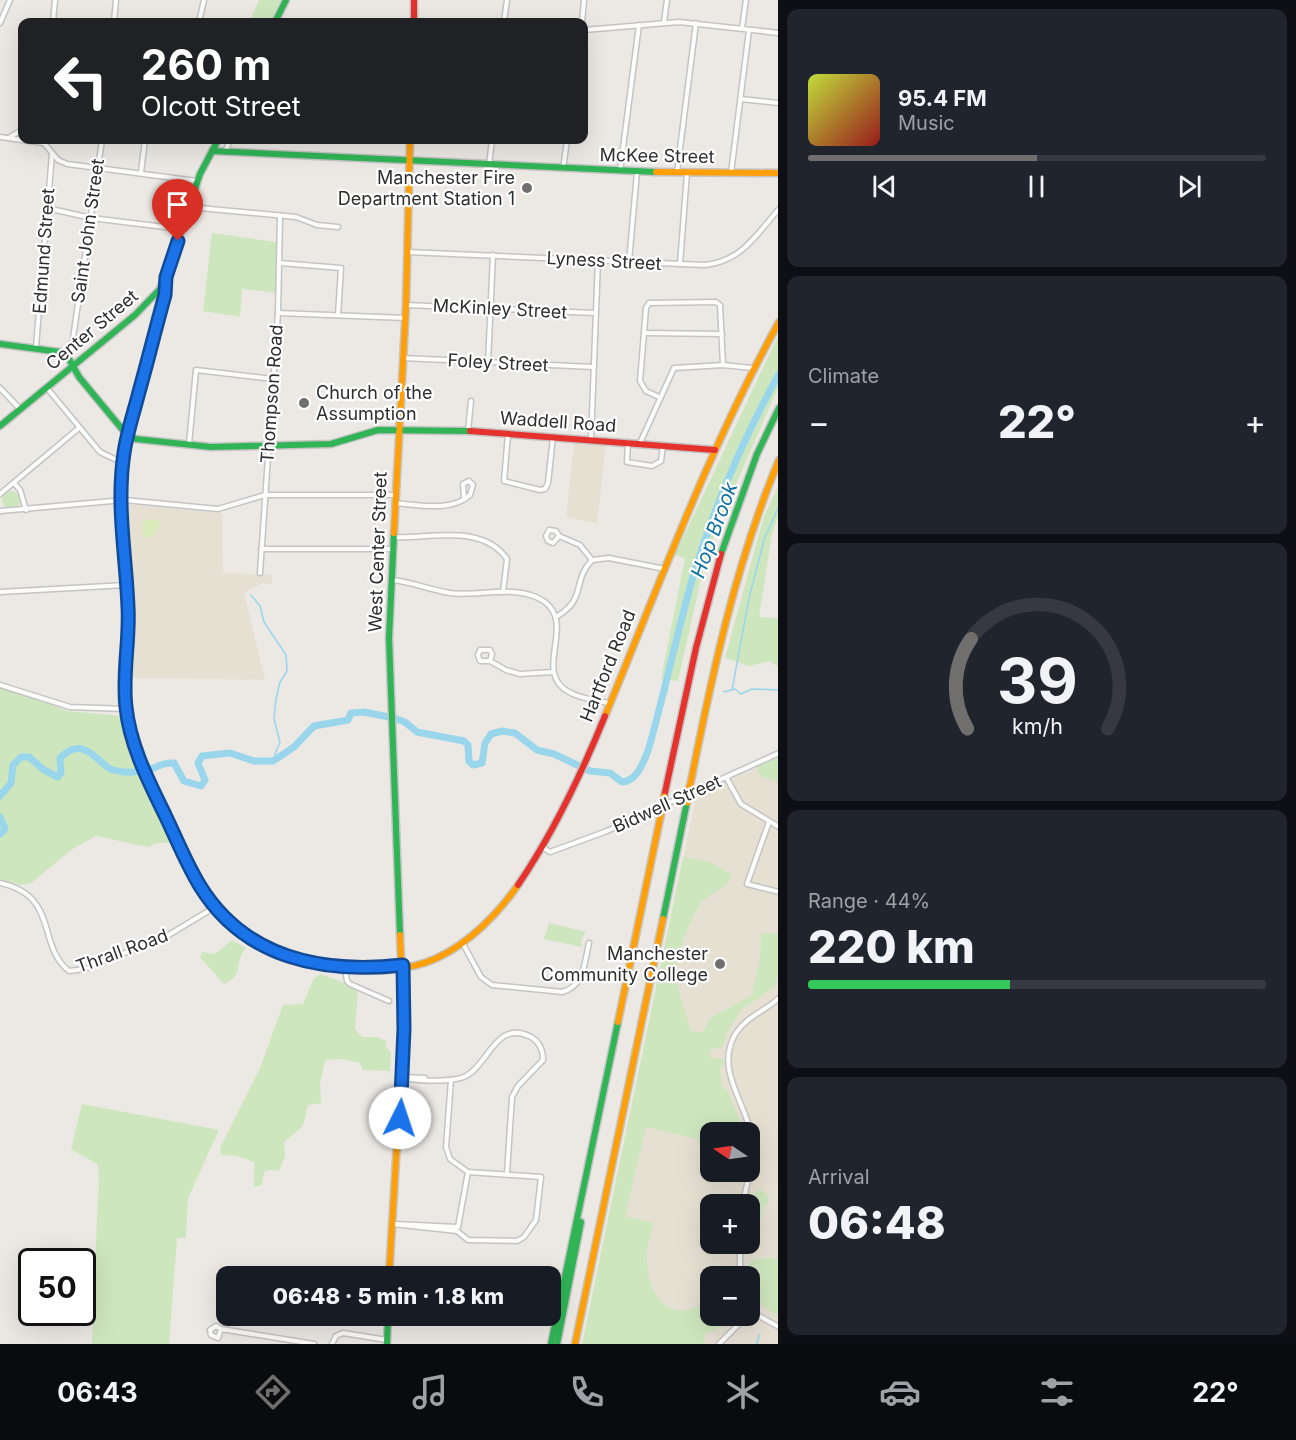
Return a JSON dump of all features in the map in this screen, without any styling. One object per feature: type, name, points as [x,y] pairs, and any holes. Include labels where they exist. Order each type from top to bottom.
[{"type":"main road","points":[[278,18],[285,0]]},
{"type":"main road","points":[[414,0],[414,18]]},
{"type":"main road","name":"Center Street","points":[[0,426],[145,306],[159,291],[166,277],[198,181],[216,144]]},
{"type":"main road","name":"West Center Street","points":[[391,1266],[403,1077],[403,965],[390,713],[392,579],[394,499],[406,305],[410,144]]},
{"type":"main road","name":"McKee Street","points":[[212,151],[637,172],[778,173]]},
{"type":"main road","name":"Hartford Road","points":[[127,435],[120,501],[129,619],[126,709],[142,764],[192,870],[215,907],[242,933],[279,954],[311,964],[345,968],[403,965],[439,957],[462,942],[500,909],[565,808],[715,450],[752,368],[778,322]]},
{"type":"main road","points":[[0,344],[36,347],[60,352],[68,357],[79,376],[127,435]]},
{"type":"main road","points":[[551,1344],[664,797],[716,563],[748,473],[778,408]]},
{"type":"main road","name":"Waddell Road","points":[[127,435],[136,439],[211,447],[331,444],[371,432],[468,431],[715,450]]},
{"type":"main road","points":[[575,1344],[727,608],[763,496],[778,460]]},
{"type":"main road","points":[[763,496],[778,472]]},
{"type":"main road","points":[[557,1344],[593,1160],[598,1119]]},
{"type":"main road","points":[[387,1342],[388,1326]]},
{"type":"street","points":[[0,23],[10,0]]},
{"type":"street","points":[[53,18],[55,0]]},
{"type":"street","points":[[114,18],[116,0]]},
{"type":"street","points":[[200,18],[204,0]]},
{"type":"street","points":[[505,18],[507,0]]},
{"type":"street","points":[[582,18],[584,0]]},
{"type":"street","points":[[664,22],[667,0]]},
{"type":"street","points":[[742,28],[746,0]]},
{"type":"street","points":[[588,30],[664,22],[696,23],[778,33]]},
{"type":"street","points":[[677,172],[696,23]]},
{"type":"street","points":[[620,171],[639,25]]},
{"type":"street","points":[[731,173],[749,30]]},
{"type":"street","points":[[741,99],[778,103]]},
{"type":"street","points":[[9,138],[18,132]]},
{"type":"street","points":[[0,137],[18,139]]},
{"type":"street","points":[[46,144],[52,154],[67,164],[198,181]]},
{"type":"street","name":"Saint John Street","points":[[68,357],[101,144]]},
{"type":"street","points":[[141,172],[144,144]]},
{"type":"street","points":[[225,152],[228,144]]},
{"type":"street","points":[[489,165],[492,144]]},
{"type":"street","points":[[563,169],[566,144]]},
{"type":"street","name":"Edmund Street","points":[[36,347],[52,154]]},
{"type":"street","points":[[629,262],[637,172]]},
{"type":"street","points":[[680,264],[687,172]]},
{"type":"street","points":[[189,207],[302,218],[317,225],[338,227]]},
{"type":"street","points":[[47,208],[91,218],[182,229]]},
{"type":"street","name":"Lyness Street","points":[[407,252],[705,265],[729,260],[741,252],[778,209]]},
{"type":"street","name":"Thompson Road","points":[[260,573],[278,313],[280,216]]},
{"type":"street","points":[[489,362],[493,255]]},
{"type":"street","points":[[591,439],[598,261]]},
{"type":"street","points":[[280,263],[340,268],[338,315]]},
{"type":"street","points":[[127,435],[165,295],[166,277]]},
{"type":"street","points":[[659,397],[646,391],[640,381],[646,308],[649,303],[705,302],[720,305],[723,365]]},
{"type":"street","name":"McKinley Street","points":[[406,305],[595,314]]},
{"type":"street","points":[[278,313],[405,318]]},
{"type":"street","points":[[644,333],[722,334]]},
{"type":"street","name":"Foley Street","points":[[403,358],[593,367]]},
{"type":"street","points":[[640,443],[674,368],[723,365],[752,368]]},
{"type":"street","points":[[189,444],[196,370],[273,379]]},
{"type":"street","points":[[47,387],[79,428],[106,457],[123,463]]},
{"type":"street","points":[[0,388],[20,409]]},
{"type":"street","points":[[468,431],[471,401]]},
{"type":"street","points":[[0,494],[79,428]]},
{"type":"street","points":[[508,434],[504,481],[540,490],[545,489],[548,483],[553,437]]},
{"type":"street","points":[[628,442],[627,462],[652,466],[661,461],[663,445]]},
{"type":"street","points":[[14,483],[20,490],[26,510]]},
{"type":"street","points":[[0,511],[120,501],[218,509],[265,495],[394,499],[448,505],[464,498]]},
{"type":"street","points":[[393,537],[463,535],[484,542],[501,551],[507,559],[503,592]]},
{"type":"street","points":[[559,536],[580,545],[592,560]]},
{"type":"street","points":[[261,549],[393,549]]},
{"type":"street","points":[[592,560],[609,558],[664,569]]},
{"type":"street","points":[[556,617],[571,608],[576,600],[582,576],[592,560]]},
{"type":"street","points":[[392,579],[447,592],[503,592],[532,595],[550,607],[556,617],[558,626],[553,672],[559,685],[568,692],[608,704]]},
{"type":"street","points":[[0,592],[126,585]]},
{"type":"street","points":[[490,661],[506,670],[520,674],[553,672]]},
{"type":"street","points":[[0,685],[70,707],[126,709]]},
{"type":"street","name":"Bidwell Street","points":[[542,847],[548,852],[597,835],[778,753]]},
{"type":"street","points":[[726,777],[741,804],[778,827]]},
{"type":"street","points":[[769,822],[747,884],[778,892]]},
{"type":"street","name":"Thrall Road","points":[[0,883],[22,892],[40,908],[53,950],[69,971],[85,969],[167,936],[215,907]]},
{"type":"street","points":[[462,942],[481,977],[492,985],[562,992],[570,990],[581,980],[589,943]]},
{"type":"street","points":[[345,968],[347,981],[350,984],[388,1001]]},
{"type":"street","points":[[745,1194],[752,1157],[752,1140],[732,1084],[729,1054],[740,1027],[778,998]]},
{"type":"street","points":[[403,1077],[451,1080],[468,1075],[497,1040],[504,1036],[529,1035],[540,1045],[543,1060],[518,1086],[513,1097],[507,1173]]},
{"type":"street","points":[[393,1224],[457,1229],[468,1240],[508,1242],[524,1237],[536,1220],[542,1177],[468,1172],[450,1159],[446,1147],[451,1080]]},
{"type":"street","points":[[457,1229],[468,1172]]},
{"type":"street","points":[[760,1315],[778,1327]]},
{"type":"street","points":[[719,1344],[736,1326]]},
{"type":"street","points":[[221,1329],[314,1344]]},
{"type":"street","points":[[332,1344],[336,1336],[343,1333],[387,1342]]},
{"type":"shaded area","points":[[574,443],[606,445],[597,523],[566,517]]},
{"type":"shaded area","points":[[124,504],[222,513],[223,573],[272,575],[272,584],[263,583],[244,593],[265,680],[130,678],[134,615]]},
{"type":"shaded area","name":"Manchester Community College","points":[[778,758],[778,1344],[583,1344],[696,796]]},
{"type":"green space","points":[[259,0],[281,0],[272,18],[251,18]]},
{"type":"green space","points":[[212,233],[276,242],[277,293],[242,289],[240,317],[203,311]]},
{"type":"green space","points":[[778,336],[778,388],[715,532],[701,579],[678,681],[661,679],[685,558],[675,555]]},
{"type":"green space","points":[[778,487],[778,516],[772,534],[759,617],[778,618],[778,667],[770,661],[749,666],[725,658],[764,516]]},
{"type":"green space","points":[[11,491],[17,494],[20,500],[17,506],[11,509],[5,506],[2,500],[5,494]]},
{"type":"green space","points":[[143,520],[160,520],[159,529],[153,536],[143,538]]},
{"type":"green space","points":[[0,688],[22,693],[67,711],[121,716],[140,775],[172,843],[156,843],[148,847],[96,836],[71,850],[31,883],[21,885],[0,879]]},
{"type":"green space","points":[[778,752],[778,782],[760,776],[755,764]]},
{"type":"green space","points":[[683,857],[711,862],[732,875],[727,884],[706,898],[698,908],[677,960],[676,976],[691,1031],[703,1032],[710,1018],[752,995],[760,959],[761,933],[778,933],[778,977],[774,987],[741,1010],[727,1033],[723,1047],[710,1050],[710,1058],[722,1058],[724,1061],[720,1071],[722,1087],[728,1091],[740,1122],[700,1122],[700,1145],[697,1139],[646,1127],[625,1216],[654,1223],[648,1243],[647,1264],[649,1278],[660,1300],[668,1307],[677,1310],[688,1310],[700,1304],[700,1326],[725,1326],[705,1334],[704,1344],[582,1344]]},
{"type":"green space","points":[[549,923],[586,932],[581,941],[582,947],[544,939]]},
{"type":"green space","points":[[232,940],[246,948],[240,957],[235,977],[224,984],[200,957],[202,952],[215,954]]},
{"type":"green space","points":[[320,974],[345,983],[358,992],[355,1029],[362,1037],[377,1037],[386,1041],[386,1047],[391,1052],[390,1071],[363,1070],[360,1063],[341,1059],[325,1060],[320,1084],[321,1103],[308,1105],[303,1126],[284,1142],[285,1156],[279,1171],[264,1172],[262,1185],[254,1187],[254,1162],[237,1156],[221,1155],[220,1148],[260,1068],[283,1005],[303,1004],[313,980]]},
{"type":"green space","points":[[82,1104],[219,1130],[188,1198],[186,1238],[177,1238],[169,1344],[92,1344],[93,1326],[96,1326],[99,1171],[97,1164],[71,1149]]},
{"type":"green space","points":[[758,1190],[765,1192],[769,1197],[767,1205],[764,1205],[761,1219],[760,1194],[754,1193]]},
{"type":"green space","points":[[754,1259],[778,1259],[778,1315],[766,1309],[760,1302],[760,1266],[749,1266]]},
{"type":"waterway","points":[[0,796],[11,783],[13,765],[21,757],[29,757],[44,770],[58,777],[61,773],[60,758],[69,751],[77,749],[84,749],[107,767],[117,771],[142,771],[174,763],[184,781],[201,786],[205,780],[198,763],[202,756],[230,753],[254,761],[273,761],[294,747],[314,726],[348,720],[351,713],[364,712],[405,722],[417,732],[464,741],[468,745],[469,761],[473,765],[482,763],[485,743],[491,734],[502,731],[515,733],[537,750],[554,754],[590,771],[610,773],[622,782],[627,781],[639,771],[648,751],[694,573],[711,522],[742,447],[778,376]]},
{"type":"waterway","points":[[732,690],[749,598],[764,540],[778,508]]},
{"type":"waterway","points":[[251,595],[260,606],[264,622],[286,655],[287,671],[280,682],[274,719],[280,742],[275,754],[277,760]]},
{"type":"waterway","points":[[724,692],[735,689],[741,694],[752,689],[778,690]]},
{"type":"waterway","name":"Hop Brook","points":[[663,691],[668,691]]},
{"type":"waterway","points":[[0,817],[5,829],[0,834]]},
{"type":"waterway","points":[[757,1344],[759,1335]]},
{"type":"traffic: fast","points":[[277,18],[286,0]]},
{"type":"traffic: fast","points":[[0,426],[135,315],[160,289],[200,174],[216,144]]},
{"type":"traffic: fast","points":[[212,151],[656,172]]},
{"type":"traffic: fast","points":[[0,344],[60,352],[68,357],[79,377],[127,435],[136,439],[211,447],[331,444],[378,430],[470,431]]},
{"type":"traffic: fast","points":[[721,554],[757,454],[778,410]]},
{"type":"traffic: fast","points":[[127,435],[121,481],[129,618],[126,701],[134,744],[162,810]]},
{"type":"traffic: fast","points":[[394,533],[389,638],[400,935]]},
{"type":"traffic: fast","points":[[663,919],[687,802]]},
{"type":"traffic: fast","points":[[551,1344],[618,1022]]},
{"type":"traffic: fast","points":[[557,1344],[581,1222]]},
{"type":"traffic: fast","points":[[387,1344],[388,1326]]},
{"type":"traffic: slow","points":[[394,533],[406,305],[410,144]]},
{"type":"traffic: slow","points":[[656,172],[778,173]]},
{"type":"traffic: slow","points":[[605,716],[708,467],[778,324]]},
{"type":"traffic: slow","points":[[690,786],[716,662],[737,580],[763,500],[778,462]]},
{"type":"traffic: slow","points":[[687,802],[690,786]]},
{"type":"traffic: slow","points":[[661,814],[664,797]]},
{"type":"traffic: slow","points":[[162,810],[195,875],[228,918],[241,931],[260,944],[308,963],[336,968],[390,970],[415,966],[437,958],[449,952],[482,927],[518,885]]},
{"type":"traffic: slow","points":[[618,1022],[661,814]]},
{"type":"traffic: slow","points":[[575,1344],[663,919]]},
{"type":"traffic: slow","points":[[390,1266],[404,1027],[400,935]]},
{"type":"traffic: jam","points":[[414,0],[414,18]]},
{"type":"traffic: jam","points":[[470,431],[715,450]]},
{"type":"traffic: jam","points":[[664,797],[696,648],[721,554]]},
{"type":"traffic: jam","points":[[518,885],[566,803],[605,716]]},
{"type":"place","name":"Manchester Fire Department Station 1","points":[[527,188]]},
{"type":"place","name":"Church of the Assumption","points":[[304,403]]},
{"type":"place","name":"Manchester Community College","points":[[720,964]]},
{"type":"route","points":[[178,241],[166,277],[165,295],[127,435],[120,491],[120,520],[129,619],[125,691],[131,733],[147,776],[201,887],[221,914],[242,933],[284,957],[311,964],[345,968],[403,965],[404,1029],[400,1118]]}]
